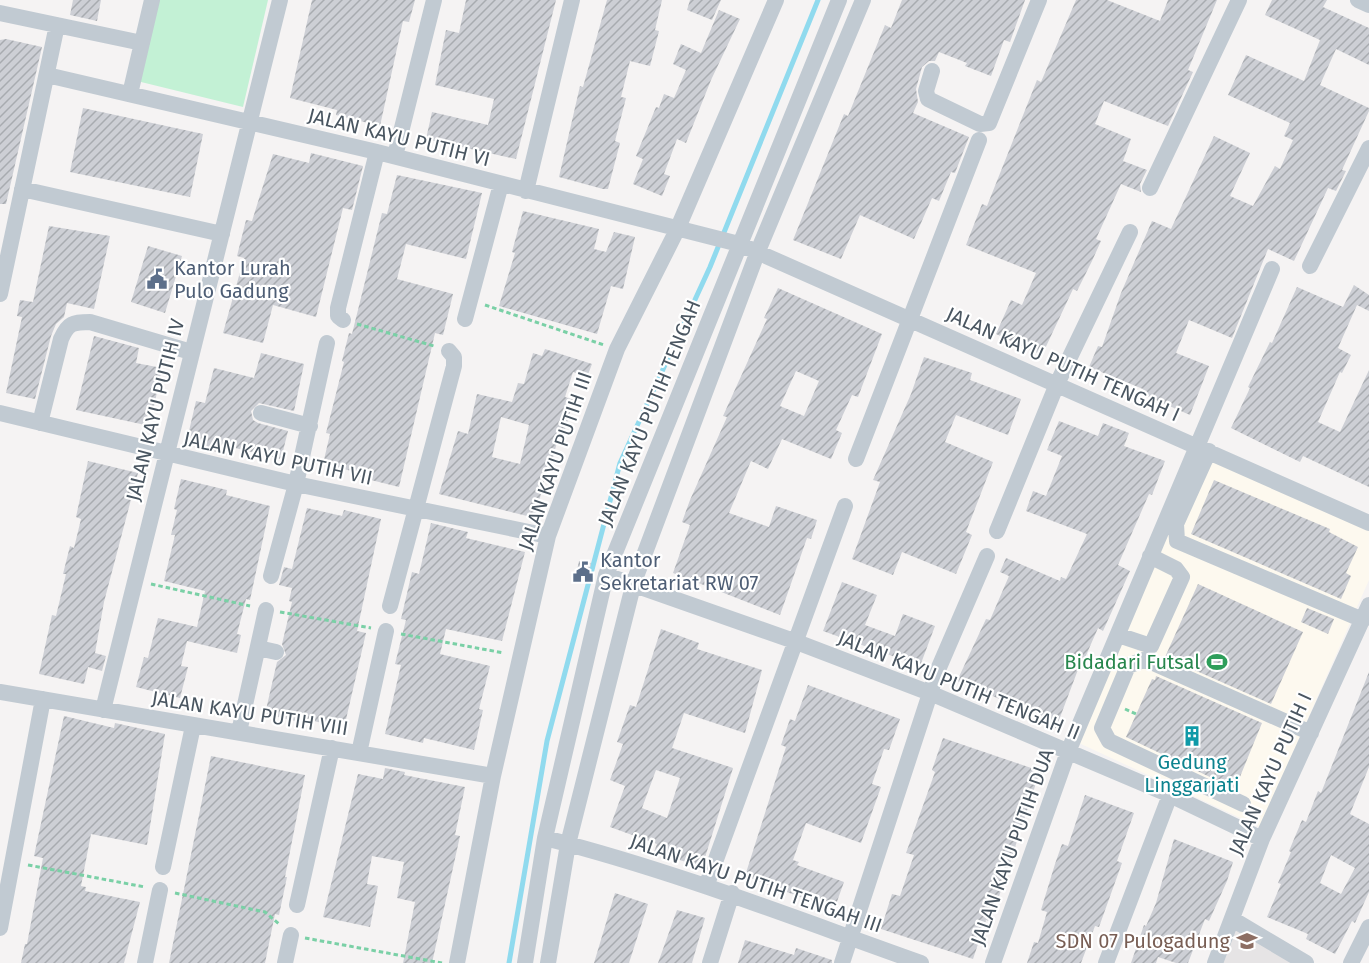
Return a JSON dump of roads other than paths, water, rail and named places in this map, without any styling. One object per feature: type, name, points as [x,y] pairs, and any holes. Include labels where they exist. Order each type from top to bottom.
[{"type":"street","points":[[130,94],[152,0]]},
{"type":"street","name":"JALAN KAYU PUTIH IV","points":[[103,710],[165,454],[252,122],[280,0]]},
{"type":"street","points":[[394,156],[434,0]]},
{"type":"street","points":[[525,191],[572,0]]},
{"type":"street","name":"JALAN KAYU PUTIH III","points":[[457,963],[493,776],[548,536],[617,349],[682,231],[776,0]]},
{"type":"street","name":"JALAN KAYU PUTIH TENGAH","points":[[525,963],[546,834],[606,579],[733,242],[838,0]]},
{"type":"street","points":[[548,963],[572,842],[633,586],[758,251],[863,0]]},
{"type":"street","points":[[932,71],[926,91],[928,99],[980,124],[986,124],[992,118],[1039,0]]},
{"type":"street","points":[[1150,188],[1239,0]]},
{"type":"street","points":[[1358,0],[1369,5]]},
{"type":"street","points":[[0,13],[142,43]]},
{"type":"street","points":[[0,294],[57,25]]},
{"type":"street","name":"JALAN KAYU PUTIH VI","points":[[47,75],[394,156],[682,231],[733,242]]},
{"type":"street","points":[[856,459],[979,140]]},
{"type":"street","points":[[1310,266],[1369,148]]},
{"type":"street","points":[[343,320],[338,316],[338,308],[377,152]]},
{"type":"street","points":[[465,319],[501,184]]},
{"type":"street","points":[[22,189],[222,234]]},
{"type":"street","points":[[997,531],[1057,384],[1130,232]]},
{"type":"street","name":"JALAN KAYU PUTIH TENGAH I","points":[[733,242],[758,251],[1369,523]]},
{"type":"street","points":[[1272,269],[1202,449],[1176,524],[1177,541],[1366,612]]},
{"type":"street","points":[[40,423],[61,339],[66,327],[73,322],[90,322],[191,352]]},
{"type":"street","points":[[272,576],[310,426],[327,343]]},
{"type":"street","points":[[390,606],[454,366],[454,357],[449,351]]},
{"type":"street","name":"JALAN KAYU PUTIH VII","points":[[0,413],[296,484],[548,536]]},
{"type":"street","points":[[261,413],[310,426]]},
{"type":"street","name":"JALAN KAYU PUTIH DUA","points":[[993,963],[1068,752],[1150,556],[1202,449]]},
{"type":"street","points":[[707,884],[845,506]]},
{"type":"street","points":[[842,963],[930,693],[987,556]]},
{"type":"street","points":[[1114,643],[1151,646],[1182,577],[1176,569],[1150,556]]},
{"type":"street","name":"JALAN KAYU PUTIH TENGAH II","points":[[606,579],[623,579],[633,586],[794,641],[930,693],[1170,795],[1262,839]]},
{"type":"street","points":[[239,732],[266,610]]},
{"type":"street","name":"JALAN KAYU PUTIH I","points":[[1215,963],[1262,839],[1366,612]]},
{"type":"street","points":[[359,753],[386,631]]},
{"type":"street","points":[[1114,643],[1129,658],[1128,666],[1102,728],[1109,741],[1243,804]]},
{"type":"street","points":[[258,648],[276,652]]},
{"type":"street","points":[[1128,666],[1143,660],[1151,662],[1311,733]]},
{"type":"street","name":"JALAN KAYU PUTIH VIII","points":[[0,692],[493,776]]},
{"type":"street","points":[[0,928],[43,699]]},
{"type":"street","points":[[163,867],[193,726]]},
{"type":"street","points":[[297,905],[332,748]]},
{"type":"street","points":[[1106,963],[1170,795]]},
{"type":"street","name":"JALAN KAYU PUTIH TENGAH III","points":[[546,834],[707,884],[921,963]]},
{"type":"street","points":[[145,963],[160,890]]},
{"type":"street","points":[[710,963],[732,893]]},
{"type":"street","points":[[1232,919],[1306,963]]},
{"type":"street","points":[[1351,963],[1369,927]]},
{"type":"street","points":[[285,963],[291,936]]},
{"type":"waterway","points":[[509,963],[547,741],[620,463],[710,267],[818,0]]},
{"type":"place","name":"Kantor Lurah Pulo Gadung","points":[[157,279]]},
{"type":"place","name":"Kantor Sekretariat RW 07","points":[[583,572]]},
{"type":"place","name":"Bidadari Futsal","points":[[1217,662]]},
{"type":"place","name":"Gedung Linggarjati","points":[[1192,736]]},
{"type":"place","name":"SDN 07 Pulogadung","points":[[1247,941]]}]
